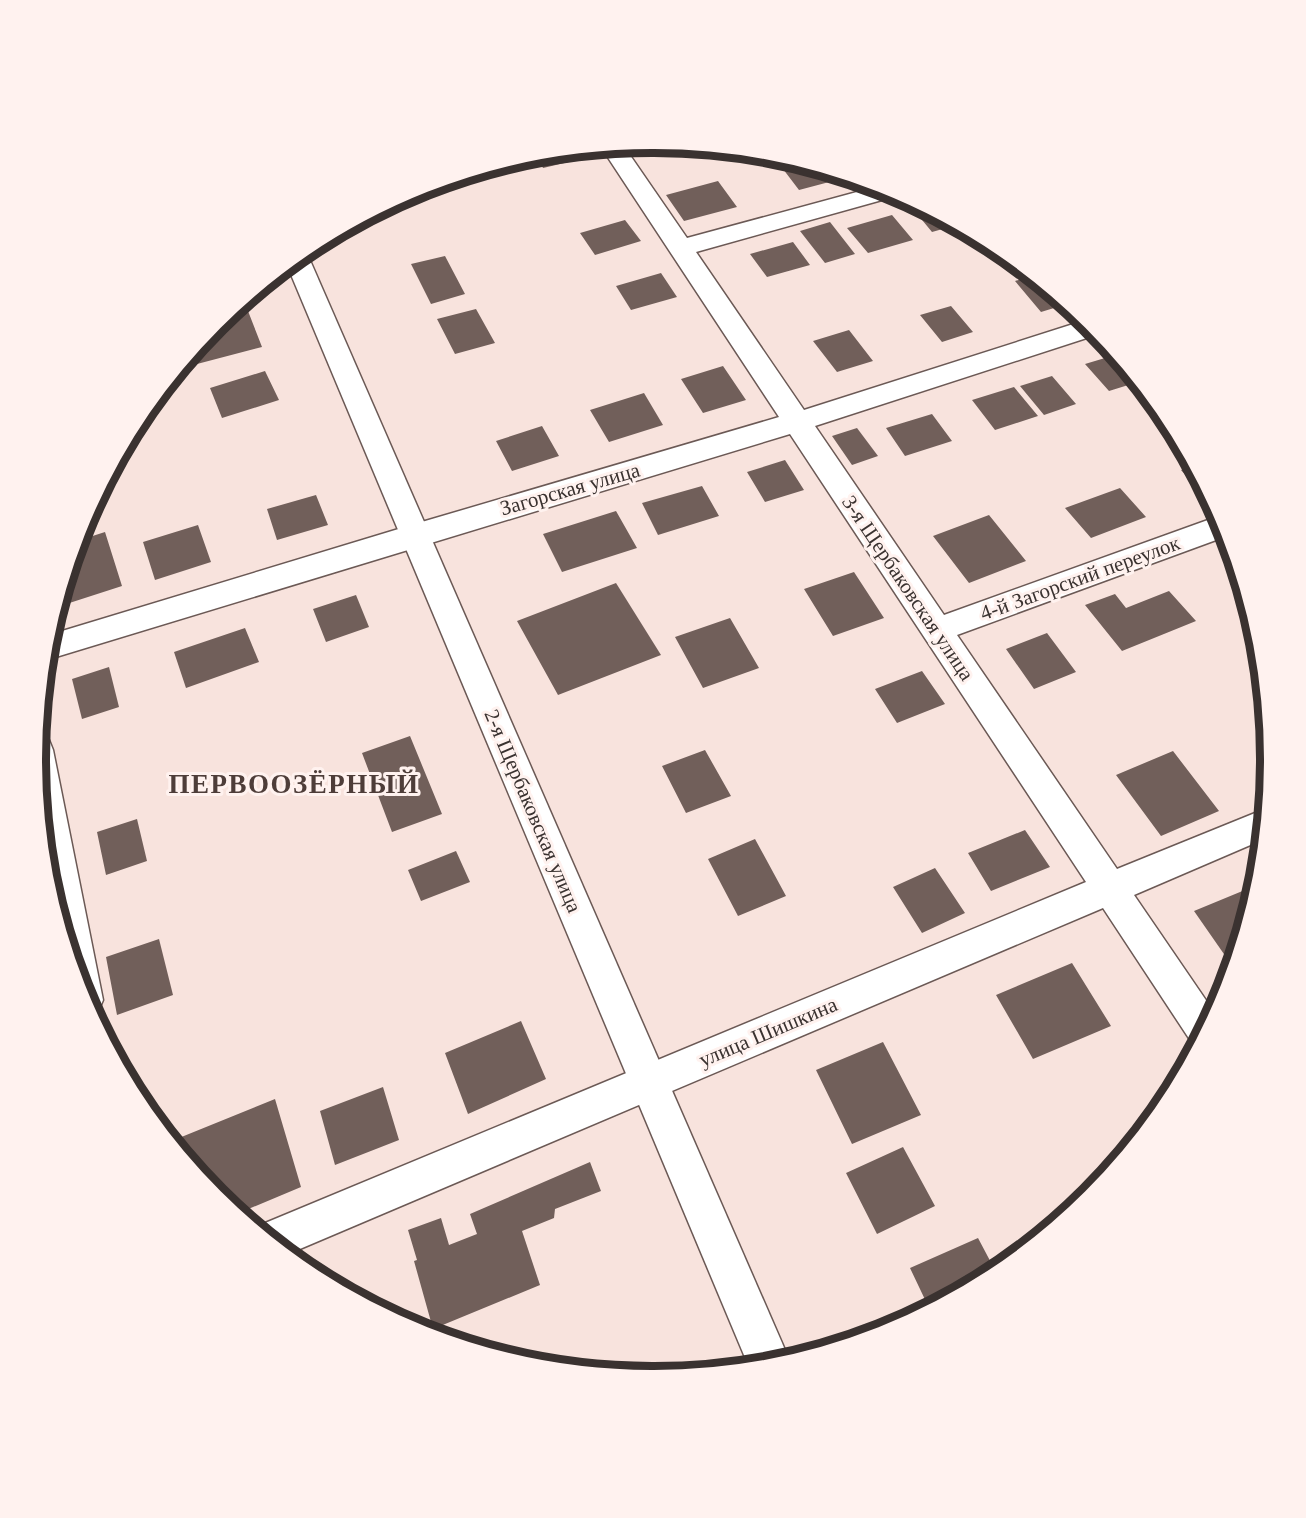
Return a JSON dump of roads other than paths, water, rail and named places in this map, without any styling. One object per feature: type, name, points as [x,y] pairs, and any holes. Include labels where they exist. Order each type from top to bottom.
[{"type":"street","name":"3-я Щербаковская улица","points":[[617,154],[1199,1022]]},
{"type":"street","points":[[681,248],[874,195]]},
{"type":"street","name":"2-я Щербаковская улица","points":[[300,267],[766,1355]]},
{"type":"street","name":"Загорская улица","points":[[57,645],[415,535],[797,422],[1082,330]]},
{"type":"street","name":"4-й Загорский переулок","points":[[937,630],[1214,530]]},
{"type":"street","name":"улица Шишкина","points":[[280,1237],[1255,828]]},
{"type":"street","points":[[52,836],[61,891]]},
{"type":"district","name":"ПЕРВООЗЁРНЫЙ","points":[[294,784]]}]
